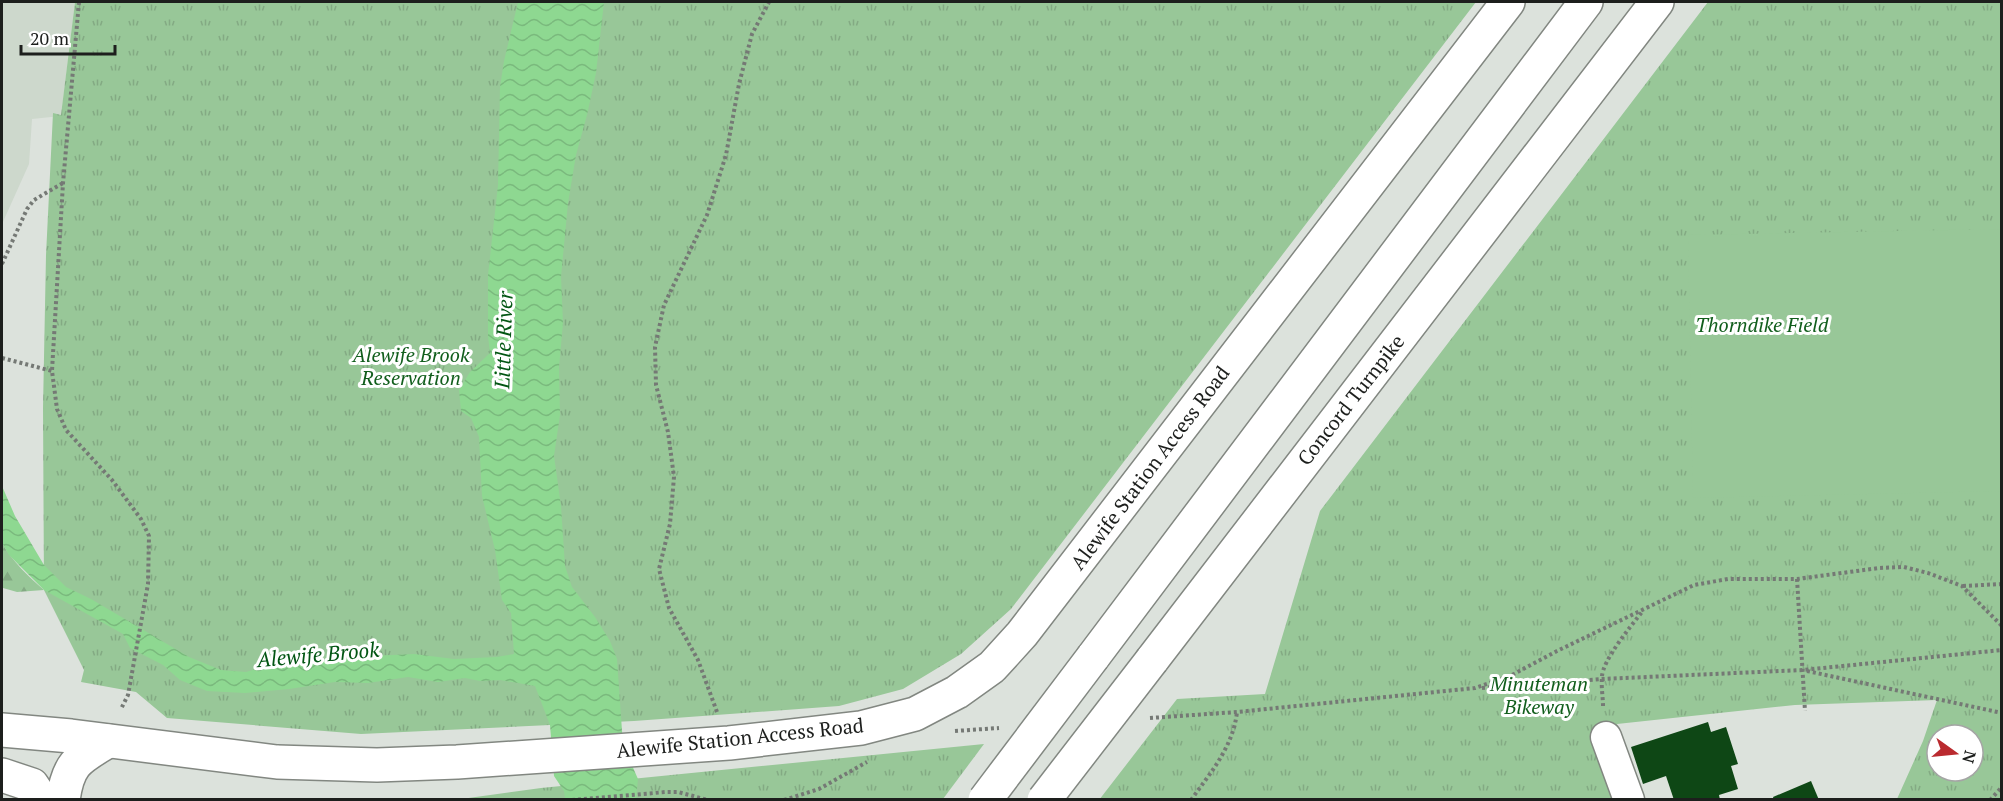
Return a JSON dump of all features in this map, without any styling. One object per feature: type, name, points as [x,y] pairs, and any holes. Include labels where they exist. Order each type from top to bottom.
[{"type":"main road","name":"Alewife Station Access Road","points":[[2,730],[71,736],[277,762],[377,765],[457,762],[729,743],[861,728],[915,714],[957,692],[992,667],[1023,634],[1508,2]]},
{"type":"main road","points":[[985,800],[1586,2]]},
{"type":"main road","name":"Concord Turnpike","points":[[1044,800],[1657,2]]},
{"type":"main road","points":[[63,800],[66,779],[79,759],[108,741]]},
{"type":"main road","points":[[2,775],[37,792]]},
{"type":"street","points":[[1606,737],[1629,800]]},
{"type":"path","points":[[79,2],[63,183],[52,371],[57,409],[66,430],[112,480],[141,519],[149,536],[148,584],[128,695]]},
{"type":"path","points":[[729,743],[698,660],[669,608],[659,569],[670,524],[674,477],[668,432],[656,385],[655,347],[664,305],[707,215],[726,155],[739,84],[752,34],[769,2]]},
{"type":"path","points":[[2,264],[27,209],[34,200],[63,183]]},
{"type":"path","points":[[2,358],[52,371]]},
{"type":"path","points":[[1475,688],[1512,675],[1694,585],[1710,581],[1797,579],[1891,567],[1916,570],[1962,586],[2001,584]]},
{"type":"path","points":[[1797,579],[1805,711]]},
{"type":"path","points":[[1962,586],[2001,626]]},
{"type":"path","points":[[1602,679],[1605,665],[1629,628],[1645,610]]},
{"type":"path","points":[[1191,800],[1224,752],[1233,734],[1237,712],[1475,688],[1602,679],[1803,670],[2001,650]]},
{"type":"path","points":[[1803,670],[2001,713]]},
{"type":"path","points":[[784,800],[819,789],[874,758]]},
{"type":"path","points":[[1990,800],[2001,787]]},
{"type":"path","points":[[572,800],[654,792],[678,792],[708,800]]},
{"type":"shaded area","points":[[2,2],[75,2],[61,116],[32,119],[29,164],[2,224]]},
{"type":"green space","name":"Alewife Brook Reservation","points":[[75,2],[1476,2],[1011,609],[961,654],[903,689],[839,706],[634,721],[361,734],[167,718],[136,692],[81,682],[84,670],[44,590],[43,408],[46,255],[53,113],[61,115]]},
{"type":"green space","name":"Thorndike Field","points":[[1708,2],[2001,2],[2001,799],[1897,799],[1925,735],[1925,783],[1985,783],[1985,723],[1929,723],[1937,700],[1795,705],[1617,724],[1645,799],[1099,800],[1177,699],[1265,694],[1320,511]]},
{"type":"green space","points":[[2001,229],[2001,491],[1693,498],[1688,235]]},
{"type":"green space","points":[[2,543],[21,568],[44,590],[17,592],[3,588]]},
{"type":"green space","points":[[984,744],[943,799],[454,800],[541,788]]},
{"type":"water","name":"Little River","points":[[518,2],[604,2],[596,73],[576,155],[568,203],[561,277],[563,323],[559,367],[560,415],[554,456],[561,506],[565,566],[572,587],[610,641],[617,659],[623,745],[638,779],[636,799],[565,799],[564,791],[554,776],[550,725],[535,686],[500,680],[480,681],[465,678],[438,682],[408,677],[368,683],[335,682],[245,693],[207,691],[180,680],[163,665],[130,648],[123,634],[44,590],[9,555],[2,543],[2,486],[15,516],[44,565],[66,587],[91,599],[189,657],[221,670],[246,672],[272,664],[371,656],[414,654],[454,659],[514,654],[511,613],[502,600],[495,550],[482,496],[479,437],[471,418],[461,411],[459,390],[470,372],[490,353],[488,275],[498,185],[500,87]]},
{"type":"building","points":[[1708,722],[1711,732],[1726,727],[1738,764],[1731,766],[1738,789],[1719,795],[1720,800],[1674,800],[1666,776],[1643,784],[1631,747]]},
{"type":"building","points":[[1811,781],[1819,800],[1774,800],[1773,797]]},
{"type":"water label","name":"Alewife Brook","points":[[318,655]]},
{"type":"park label","name":"Minuteman Bikeway","points":[[1539,696]]}]
